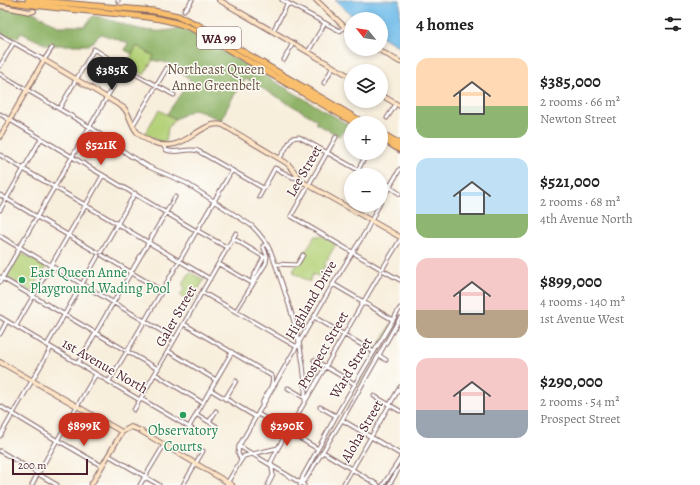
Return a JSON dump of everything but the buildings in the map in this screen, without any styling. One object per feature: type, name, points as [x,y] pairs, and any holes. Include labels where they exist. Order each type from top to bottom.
[{"type":"highway","name":"WA 99","points":[[0,0],[41,7],[156,18],[182,24],[196,30],[344,117]]},
{"type":"highway","name":"WA 99","points":[[28,0],[154,12],[185,19],[198,25],[352,116]]},
{"type":"highway","points":[[388,137],[400,144]]},
{"type":"highway","points":[[388,142],[400,150]]},
{"type":"street","points":[[184,10],[192,0]]},
{"type":"street","points":[[219,0],[344,73]]},
{"type":"street","points":[[282,0],[338,30],[344,27],[316,0]]},
{"type":"street","points":[[273,31],[288,3]]},
{"type":"street","points":[[0,6],[30,12],[34,10]]},
{"type":"street","points":[[308,52],[325,23]]},
{"type":"street","points":[[0,35],[119,104],[127,111],[136,131],[145,138],[168,146],[179,143],[209,126],[220,124],[289,164],[299,178],[309,185],[400,236]]},
{"type":"street","points":[[0,66],[14,42]]},
{"type":"street","points":[[284,60],[293,43]]},
{"type":"street","points":[[0,138],[52,48]]},
{"type":"street","points":[[59,109],[94,49],[124,68],[174,95]]},
{"type":"street","points":[[388,55],[400,62]]},
{"type":"street","points":[[324,83],[333,67]]},
{"type":"street","points":[[0,282],[1,277],[20,248],[124,68]]},
{"type":"street","points":[[133,125],[167,68]]},
{"type":"street","points":[[0,74],[90,127],[124,152],[149,167],[186,183],[252,226],[267,244],[297,332],[305,382],[305,400]]},
{"type":"street","points":[[388,99],[398,105],[388,117]]},
{"type":"street","points":[[0,114],[228,248]]},
{"type":"street","points":[[280,158],[292,138],[297,136],[355,168]]},
{"type":"street","name":"Lee Street","points":[[336,138],[290,216],[352,252]]},
{"type":"street","points":[[0,210],[41,139]]},
{"type":"street","points":[[163,145],[166,150],[173,152],[195,150],[263,188]]},
{"type":"street","points":[[0,155],[210,279]]},
{"type":"street","points":[[259,197],[275,168],[292,177],[299,178]]},
{"type":"street","points":[[400,169],[389,187],[400,194]]},
{"type":"street","points":[[109,381],[232,170]]},
{"type":"street","points":[[16,326],[104,176]]},
{"type":"street","points":[[47,345],[135,193]]},
{"type":"street","points":[[0,195],[162,291]]},
{"type":"street","points":[[78,363],[175,197]]},
{"type":"street","name":"Highland Drive","points":[[239,446],[333,284],[366,231],[375,212]]},
{"type":"street","name":"Galer Street","points":[[134,410],[236,234]]},
{"type":"street","points":[[0,236],[176,339]]},
{"type":"street","points":[[233,239],[264,258],[253,278],[252,283]]},
{"type":"street","name":"Prospect Street","points":[[268,485],[273,475],[272,459],[305,400],[400,240]]},
{"type":"street","points":[[236,311],[252,283],[266,263],[267,256],[263,246],[267,244]]},
{"type":"street","points":[[352,252],[400,280]]},
{"type":"street","points":[[275,264],[297,265],[303,255]]},
{"type":"street","points":[[219,264],[252,283]]},
{"type":"street","points":[[1,277],[158,369]]},
{"type":"street","points":[[333,284],[393,320]]},
{"type":"street","points":[[202,292],[297,347]]},
{"type":"street","name":"Ward Street","points":[[302,484],[303,476],[336,416],[400,308]]},
{"type":"street","name":"1st Avenue North","points":[[0,317],[140,400],[199,433]]},
{"type":"street","points":[[314,317],[374,352]]},
{"type":"street","name":"Ward Street","points":[[302,484],[323,452],[380,356],[399,323],[400,318]]},
{"type":"street","points":[[0,334],[7,321]]},
{"type":"street","points":[[184,324],[232,352],[189,427]]},
{"type":"street","points":[[0,436],[51,348]]},
{"type":"street","points":[[168,351],[216,380]]},
{"type":"street","name":"Highland Drive","points":[[232,352],[272,376],[272,383],[262,406]]},
{"type":"street","points":[[380,356],[386,360]]},
{"type":"street","points":[[314,360],[355,384]]},
{"type":"street","points":[[0,362],[122,432]]},
{"type":"street","points":[[32,485],[96,374]]},
{"type":"street","points":[[155,374],[203,403]]},
{"type":"street","points":[[225,399],[236,381]]},
{"type":"street","name":"Aloha Street","points":[[343,485],[400,387]]},
{"type":"street","points":[[288,388],[305,400]]},
{"type":"street","points":[[211,390],[318,449]]},
{"type":"street","points":[[374,396],[400,411]]},
{"type":"street","points":[[0,406],[102,466]]},
{"type":"street","points":[[320,407],[336,416]]},
{"type":"street","points":[[209,422],[216,411]]},
{"type":"street","points":[[196,414],[216,426]]},
{"type":"street","points":[[342,420],[400,454]]},
{"type":"street","points":[[91,485],[122,432],[128,428],[134,428],[227,484],[232,485]]},
{"type":"street","points":[[140,485],[164,445]]},
{"type":"street","points":[[241,460],[238,453],[239,446],[302,484]]},
{"type":"street","points":[[227,484],[241,460],[246,455],[278,448]]},
{"type":"street","points":[[0,451],[57,485]]},
{"type":"street","points":[[183,485],[203,451]]},
{"type":"street","points":[[323,452],[378,485]]},
{"type":"street","points":[[108,455],[160,485]]},
{"type":"street","points":[[383,485],[400,459]]},
{"type":"street","points":[[390,485],[400,466]]},
{"type":"green space","name":"Northeast Queen Anne Greenbelt","points":[[0,2],[26,8],[58,26],[85,26],[93,16],[139,29],[162,31],[183,28],[344,122],[344,131],[339,136],[315,123],[317,120],[246,79],[233,97],[221,120],[194,109],[175,119],[167,114],[190,80],[169,63],[152,60],[154,56],[137,46],[132,54],[125,50],[128,43],[101,34],[89,45],[47,45],[21,33],[18,38],[13,37],[12,39],[0,34]]},
{"type":"green space","points":[[137,46],[155,56],[144,75],[126,65]]},
{"type":"green space","points":[[159,110],[175,119],[168,128],[166,142],[160,142],[145,133]]},
{"type":"green space","points":[[315,236],[323,236],[336,244],[324,265],[326,266],[324,269],[322,268],[318,276],[313,274],[309,282],[293,271]]},
{"type":"green space","points":[[21,253],[46,267],[32,292],[7,277]]},
{"type":"green space","points":[[190,272],[204,280],[189,305],[185,302],[186,300],[180,296],[185,287],[182,285]]},
{"type":"green space","points":[[395,318],[398,320],[361,386],[356,384]]},
{"type":"water","points":[[335,0],[400,0],[400,47],[388,40],[388,12],[348,12]]},
{"type":"place","name":"East Queen Anne Playground Wading Pool","points":[[22,280]]},
{"type":"place","name":"Observatory Courts","points":[[183,415]]}]
